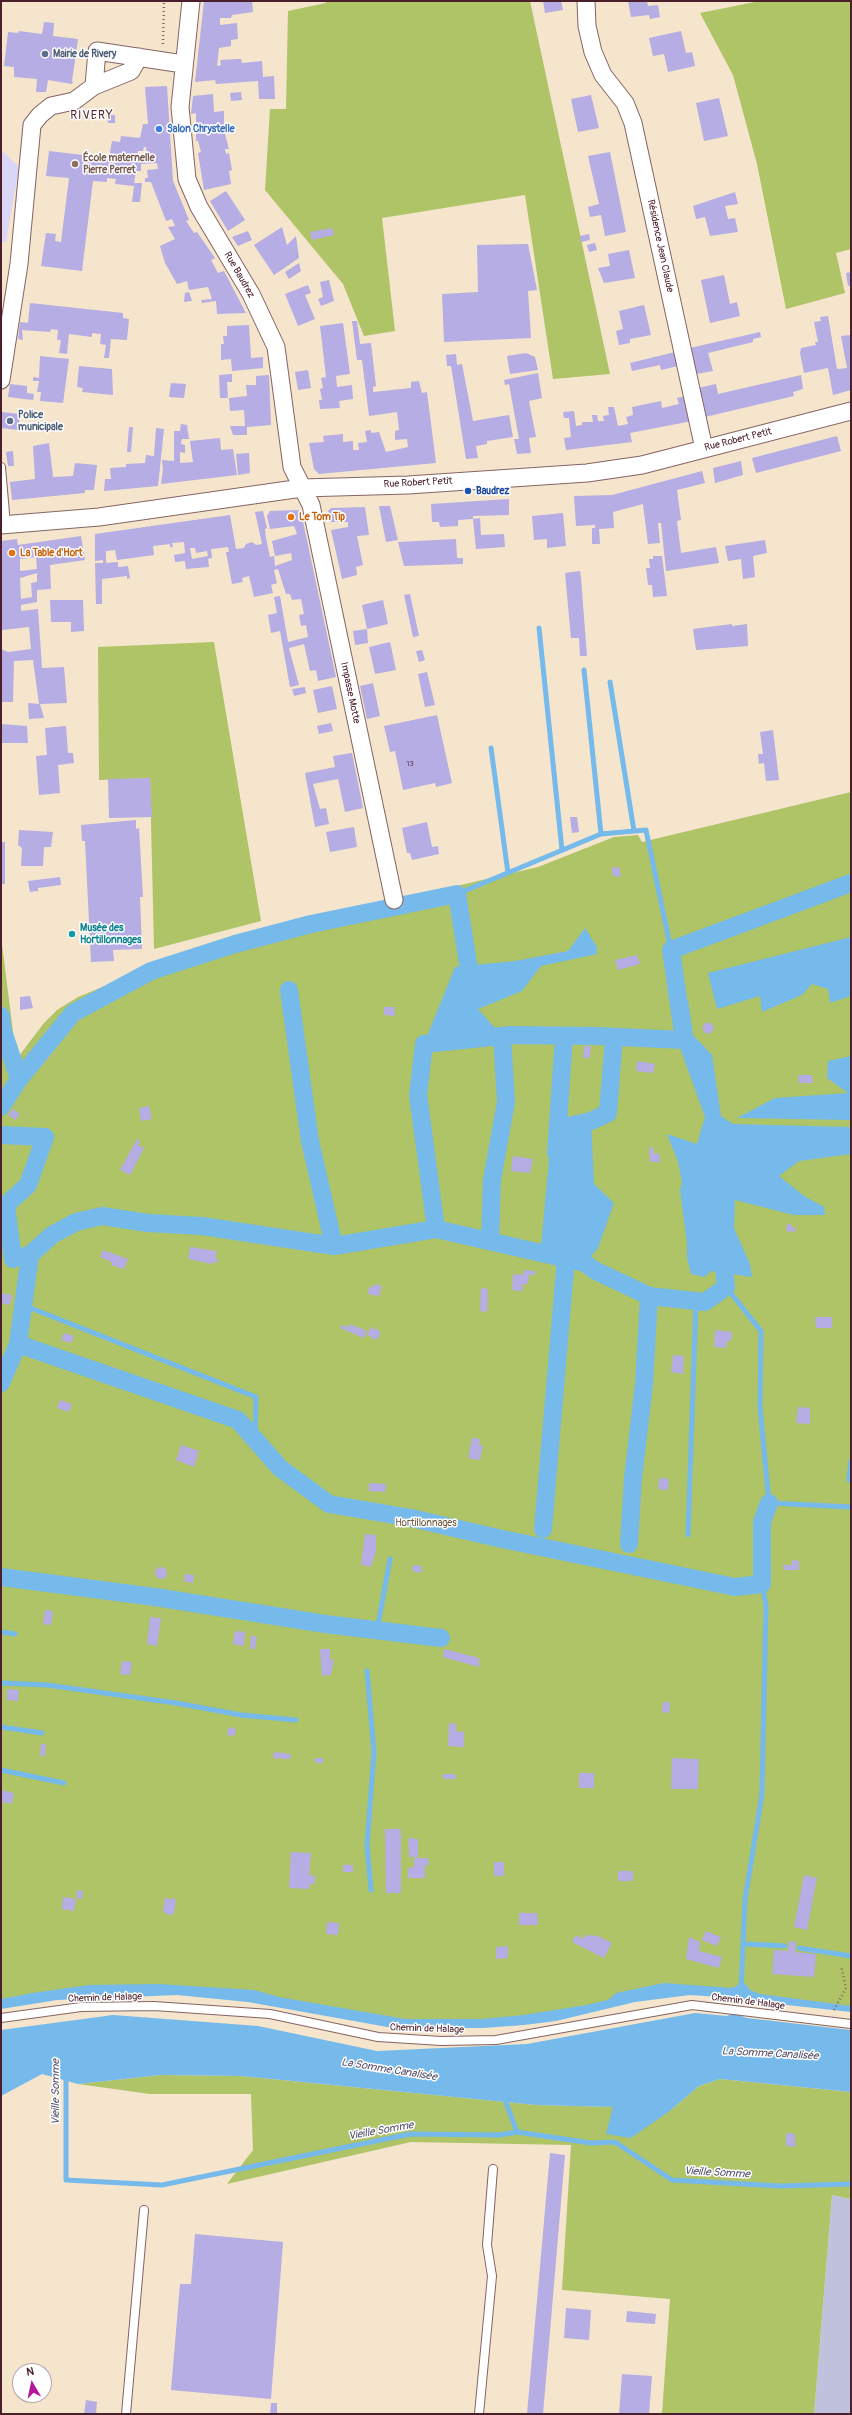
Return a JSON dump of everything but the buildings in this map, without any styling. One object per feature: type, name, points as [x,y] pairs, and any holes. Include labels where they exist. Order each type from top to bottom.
[{"type":"street","name":"Rue Baudrez","points":[[191,1],[183,64],[180,106],[187,179],[198,207],[251,294],[276,347],[292,468],[302,488]]},
{"type":"street","name":"Résidence Jean Claude","points":[[586,1],[587,26],[593,52],[603,75],[625,103],[633,123],[704,449]]},
{"type":"street","points":[[94,86],[97,51],[183,64]]},
{"type":"street","points":[[1,380],[19,264],[32,126],[40,115],[51,106],[74,101],[94,86],[131,71],[139,57]]},
{"type":"street","name":"Rue Robert Petit","points":[[4,525],[99,517],[302,488],[408,485],[587,473],[642,465],[851,411]]},
{"type":"street","name":"Impasse Motte","points":[[302,488],[311,505],[394,900]]},
{"type":"lane","points":[[1,467],[4,525]]},
{"type":"lane","name":"Chemin de Halage","points":[[1,2018],[80,2007],[154,2006],[270,2014],[378,2037],[441,2041],[496,2040],[692,2005],[851,2024]]},
{"type":"lane","points":[[479,2414],[492,2276],[488,2245],[493,2169]]},
{"type":"lane","points":[[126,2414],[144,2210]]},
{"type":"path","points":[[162,61],[164,1]]},
{"type":"path","points":[[832,2015],[846,1988],[841,1966]]},
{"type":"shaded area","points":[[1,150],[19,167],[6,242],[1,242]]},
{"type":"shaded area","points":[[832,2195],[851,2199],[851,2414],[814,2414]]},
{"type":"green space","points":[[326,1],[530,1],[610,374],[553,379],[525,195],[382,218],[395,331],[364,336],[343,284],[265,190],[270,109],[286,109],[288,11],[326,3]]},
{"type":"green space","points":[[760,1],[851,1],[851,249],[836,253],[845,293],[786,309],[757,164],[733,75],[700,13]]},
{"type":"green space","points":[[214,642],[261,921],[154,949],[150,778],[99,780],[98,647]]},
{"type":"green space","name":"Hortillonnages","points":[[851,792],[851,2009],[680,1989],[554,2019],[388,2025],[250,1999],[161,1992],[88,1993],[1,2006],[1,936],[15,1048],[19,1056],[44,1023],[57,1010],[78,997],[144,970],[405,898],[538,867],[614,837],[638,835],[642,842]]},
{"type":"green space","points":[[161,2075],[241,2076],[536,2105],[614,2107],[607,2134],[671,2110],[699,2086],[720,2079],[851,2092],[851,2199],[832,2195],[814,2414],[662,2414],[670,2299],[562,2290],[571,2145],[411,2142],[227,2184],[253,2150],[251,2094],[150,2094],[78,2084]]},
{"type":"water","points":[[585,928],[597,947],[597,954],[541,966],[522,991],[478,1009],[502,1036],[424,1044],[455,967],[515,961],[568,951]]},
{"type":"water","points":[[851,937],[851,996],[830,1003],[828,989],[812,984],[802,995],[762,1012],[760,996],[717,1009],[708,973]]},
{"type":"water","points":[[688,1000],[693,1035],[712,1055],[721,1116],[733,1124],[851,1127],[851,1154],[799,1161],[779,1176],[804,1196],[824,1207],[825,1215],[794,1215],[735,1200],[734,1228],[750,1264],[752,1277],[712,1271],[704,1277],[691,1274],[687,1258],[687,1243],[680,1190],[682,1183],[678,1162],[667,1134],[697,1144],[705,1117],[679,1045],[670,1004]]},
{"type":"water","points":[[851,1056],[851,1120],[737,1118],[775,1098],[848,1093],[827,1078],[828,1061]]},
{"type":"water","points":[[591,1121],[594,1184],[614,1203],[598,1248],[585,1263],[549,1254],[541,1247],[552,1126],[558,1128]]},
{"type":"water","points":[[664,1983],[732,1988],[745,1983],[750,1990],[760,1994],[851,2006],[851,2012],[750,2001],[739,2004],[720,1997],[690,1995],[635,2002],[556,2021],[524,2025],[483,2028],[393,2028],[248,2002],[177,1995],[57,2000],[1,2009],[1,1999],[32,1993],[89,1985],[159,1984],[254,1990],[279,1997],[405,2019],[482,2019],[524,2015],[586,2005],[608,2000],[616,1993]]},
{"type":"water","name":"La Somme Canalisée","points":[[695,2013],[727,2016],[733,2013],[747,2018],[851,2030],[851,2092],[720,2079],[699,2086],[671,2110],[631,2138],[606,2134],[613,2107],[536,2105],[241,2076],[161,2075],[78,2084],[42,2074],[1,2096],[1,2030],[113,2015],[258,2026],[377,2051],[527,2044]]},
{"type":"waterway","points":[[539,628],[562,850]]},
{"type":"waterway","points":[[584,670],[601,834]]},
{"type":"waterway","points":[[610,682],[634,831]]},
{"type":"waterway","points":[[491,748],[508,873]]},
{"type":"waterway","points":[[457,894],[601,834],[646,830],[671,950]]},
{"type":"waterway","points":[[30,1255],[52,1235],[76,1222],[102,1216],[148,1223],[202,1226],[334,1246],[436,1229],[418,1095],[424,1044],[511,1035],[597,1036],[684,1040],[671,950],[851,883]]},
{"type":"waterway","points":[[1,1107],[19,1079],[73,1013],[151,971],[235,944],[311,924],[457,894],[472,988]]},
{"type":"waterway","points":[[289,990],[310,1141],[334,1246]]},
{"type":"waterway","points":[[1,1016],[3,1031],[19,1079]]},
{"type":"waterway","points":[[490,1241],[492,1180],[506,1102],[502,1036]]},
{"type":"waterway","points":[[556,1153],[564,1036]]},
{"type":"waterway","points":[[558,1128],[591,1121],[608,1113],[614,1037]]},
{"type":"waterway","points":[[1,1135],[45,1137],[28,1185],[6,1205],[13,1259]]},
{"type":"waterway","points":[[436,1229],[585,1263],[594,1270],[649,1296],[705,1302],[726,1287],[722,1249]]},
{"type":"waterway","points":[[1,1383],[18,1344],[30,1255],[19,1257]]},
{"type":"waterway","points":[[543,1529],[566,1258]]},
{"type":"waterway","points":[[726,1287],[761,1331],[760,1407],[769,1503],[851,1507]]},
{"type":"waterway","points":[[629,1544],[633,1478],[644,1384],[649,1296]]},
{"type":"waterway","points":[[688,1535],[696,1301]]},
{"type":"waterway","points":[[23,1305],[256,1397],[255,1439]]},
{"type":"waterway","points":[[18,1344],[238,1420],[280,1468],[329,1504],[411,1518],[502,1539],[735,1587],[762,1584],[762,1522],[769,1503]]},
{"type":"waterway","points":[[849,1480],[851,1461]]},
{"type":"waterway","points":[[377,1630],[390,1559]]},
{"type":"waterway","points":[[1,1577],[155,1597],[325,1624],[441,1638]]},
{"type":"waterway","points":[[741,1989],[745,1900],[762,1794],[766,1605],[762,1584]]},
{"type":"waterway","points":[[1,1632],[15,1634]]},
{"type":"waterway","points":[[367,1671],[374,1752],[367,1845],[371,1890]]},
{"type":"waterway","points":[[1,1683],[47,1685],[176,1703],[241,1715],[296,1720]]},
{"type":"waterway","points":[[1,1727],[42,1733]]},
{"type":"waterway","points":[[1,1770],[64,1783]]},
{"type":"waterway","points":[[744,1944],[785,1946]]},
{"type":"waterway","points":[[799,1948],[851,1956]]},
{"type":"waterway","name":"Vieille Somme","points":[[66,2076],[66,2180],[162,2185],[410,2134],[499,2135],[517,2132],[591,2143],[615,2142],[672,2180],[780,2186],[851,2184]]},
{"type":"waterway","points":[[504,2097],[517,2132]]},
{"type":"place","name":"Mairie de Rivery","points":[[45,54]]},
{"type":"place","name":"Salon Chrystelle","points":[[159,129]]},
{"type":"place","name":"École maternelle Pierre Perret","points":[[75,164]]},
{"type":"place","name":"Police municipale","points":[[10,421]]},
{"type":"place","name":"Baudrez","points":[[468,491]]},
{"type":"place","name":"Le Tom Tip","points":[[291,517]]},
{"type":"place","name":"La Table d'Hort","points":[[12,553]]},
{"type":"place","name":"Musée des Hortillonnages","points":[[72,934]]},
{"type":"district","name":"RIVERY","points":[[92,116]]}]
